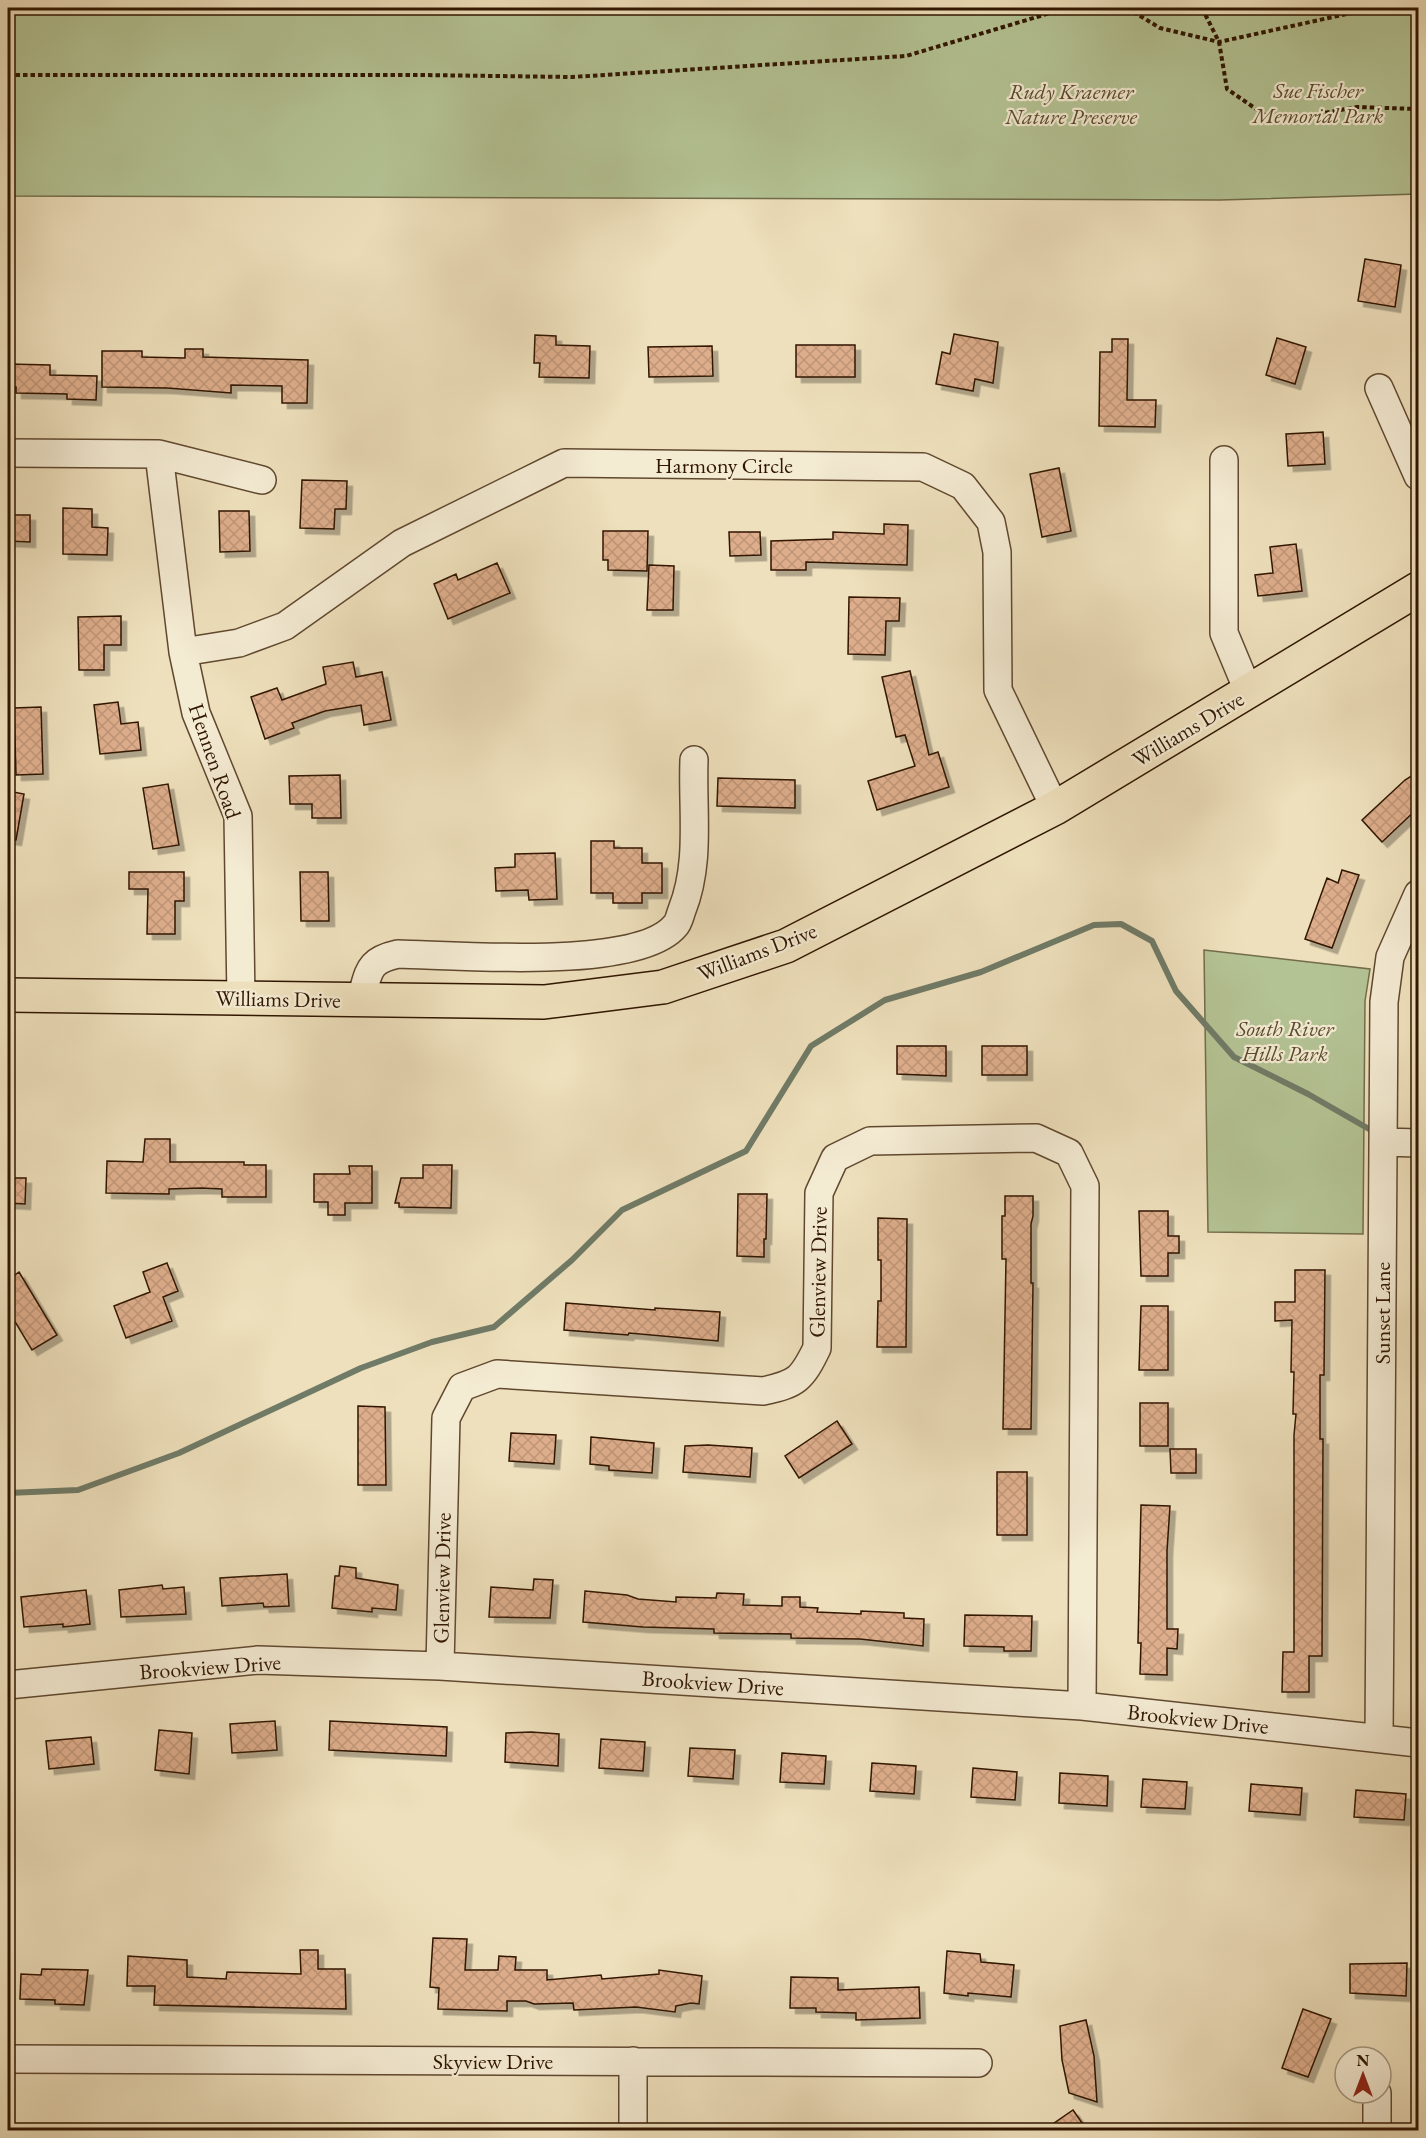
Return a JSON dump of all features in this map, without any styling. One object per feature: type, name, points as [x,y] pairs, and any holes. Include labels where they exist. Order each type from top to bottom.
[{"type":"main road","name":"Williams Drive","points":[[8,995],[544,1002],[663,987],[786,946],[1055,808],[1419,589]]},
{"type":"street","points":[[1379,388],[1419,476]]},
{"type":"street","points":[[8,453],[159,454],[262,480]]},
{"type":"street","name":"Hennen Road","points":[[159,454],[183,652],[195,712],[238,816],[241,999]]},
{"type":"street","points":[[1224,460],[1224,633],[1249,693]]},
{"type":"street","name":"Harmony Circle","points":[[183,652],[239,643],[285,626],[402,543],[564,464],[923,466],[963,486],[991,522],[997,552],[998,690],[1055,808]]},
{"type":"street","points":[[360,1000],[373,963],[383,957],[398,954],[573,958],[625,950],[662,937],[676,926],[690,890],[694,860],[694,760]]},
{"type":"street","name":"Sunset Lane","points":[[1379,1738],[1384,1002],[1390,957],[1419,894]]},
{"type":"street","name":"Glenview Drive","points":[[440,1666],[446,1418],[462,1387],[497,1374],[763,1391],[787,1386],[806,1371],[817,1348],[819,1193],[835,1158],[870,1141],[1036,1138],[1069,1153],[1085,1186],[1082,1706]]},
{"type":"street","points":[[1383,1142],[1419,1143]]},
{"type":"street","name":"Brookview Drive","points":[[8,1685],[258,1660],[440,1666],[1082,1706],[1419,1743]]},
{"type":"street","name":"Skyview Drive","points":[[8,2059],[978,2062]]},
{"type":"street","points":[[633,2061],[633,2130]]},
{"type":"street","points":[[1377,2105],[1377,2130]]},
{"type":"path","points":[[8,75],[572,77],[906,56],[1063,8]]},
{"type":"path","points":[[1127,8],[1160,28],[1219,42],[1374,8]]},
{"type":"path","points":[[1202,8],[1219,42],[1227,89],[1275,122],[1357,108],[1419,109]]},
{"type":"green space","name":"Rudy Kraemer Nature Preserve","points":[[8,8],[1418,8],[1418,194],[1220,200],[8,196]]},
{"type":"green space","name":"South River Hills Park","points":[[1204,950],[1370,969],[1365,1001],[1363,1234],[1208,1232]]},
{"type":"building","points":[[1365,259],[1401,265],[1395,307],[1358,301]]},
{"type":"building","points":[[954,334],[998,342],[993,383],[975,379],[973,391],[936,384],[942,352],[950,354]]},
{"type":"building","points":[[535,335],[556,336],[556,345],[590,346],[589,378],[539,377],[540,363],[534,363]]},
{"type":"building","points":[[1277,338],[1306,347],[1295,384],[1266,375]]},
{"type":"building","points":[[1112,339],[1128,339],[1127,400],[1156,400],[1155,427],[1099,426],[1100,352],[1112,352]]},
{"type":"building","points":[[796,345],[855,345],[855,377],[796,377]]},
{"type":"building","points":[[712,346],[713,376],[649,377],[648,347]]},
{"type":"building","points":[[185,349],[203,349],[203,357],[308,360],[307,403],[282,403],[282,386],[231,385],[231,393],[167,388],[102,387],[102,351],[142,351],[142,357],[185,358]]},
{"type":"building","points":[[8,364],[50,365],[50,375],[97,376],[96,400],[67,399],[67,394],[16,393],[16,387],[8,387]]},
{"type":"building","points":[[1323,432],[1325,464],[1288,466],[1286,434]]},
{"type":"building","points":[[1059,468],[1071,531],[1042,537],[1030,474]]},
{"type":"building","points":[[302,480],[347,481],[346,509],[335,509],[334,529],[300,528]]},
{"type":"building","points":[[63,508],[92,509],[92,527],[108,528],[107,555],[63,554]]},
{"type":"building","points":[[219,511],[249,511],[250,551],[220,552]]},
{"type":"building","points":[[8,515],[30,515],[30,542],[8,541]]},
{"type":"building","points":[[884,524],[908,525],[907,565],[806,562],[806,570],[771,570],[771,541],[833,539],[833,532],[884,534]]},
{"type":"building","points":[[603,531],[648,531],[647,571],[608,570],[608,560],[603,560]]},
{"type":"building","points":[[729,532],[760,532],[761,555],[730,556]]},
{"type":"building","points":[[1296,544],[1302,591],[1258,596],[1255,575],[1273,573],[1270,547]]},
{"type":"building","points":[[497,563],[510,593],[448,619],[434,584],[456,574],[458,580]]},
{"type":"building","points":[[649,565],[674,566],[673,610],[647,610]]},
{"type":"building","points":[[849,597],[900,598],[899,621],[886,621],[885,655],[848,654]]},
{"type":"building","points":[[121,616],[121,645],[104,645],[104,670],[79,670],[78,617]]},
{"type":"building","points":[[353,662],[356,677],[382,672],[391,720],[364,725],[361,705],[325,711],[292,723],[294,728],[265,739],[251,697],[277,688],[282,700],[326,684],[323,667]]},
{"type":"building","points":[[910,671],[929,755],[938,752],[949,787],[877,810],[868,781],[915,766],[905,735],[896,737],[882,677]]},
{"type":"building","points":[[118,702],[121,724],[138,722],[141,750],[100,754],[94,705]]},
{"type":"building","points":[[41,707],[43,774],[16,775],[14,708]]},
{"type":"building","points":[[1419,771],[1419,807],[1382,842],[1362,820],[1405,780]]},
{"type":"building","points":[[340,775],[341,818],[312,818],[312,804],[290,804],[289,776]]},
{"type":"building","points":[[718,778],[795,780],[795,808],[717,806]]},
{"type":"building","points":[[168,784],[179,845],[153,849],[143,788]]},
{"type":"building","points":[[8,791],[24,794],[16,840],[8,839]]},
{"type":"building","points":[[591,841],[614,841],[614,848],[642,848],[642,863],[662,863],[662,893],[642,893],[642,903],[613,903],[613,893],[591,893]]},
{"type":"building","points":[[555,853],[557,899],[529,900],[528,890],[496,891],[495,868],[515,867],[515,854]]},
{"type":"building","points":[[1342,870],[1359,875],[1332,948],[1305,939],[1327,878],[1338,883]]},
{"type":"building","points":[[129,872],[184,872],[184,901],[175,901],[175,934],[147,934],[148,889],[129,889]]},
{"type":"building","points":[[300,872],[328,872],[329,921],[301,921]]},
{"type":"building","points":[[897,1046],[946,1046],[946,1076],[897,1074]]},
{"type":"building","points":[[982,1046],[1027,1046],[1027,1075],[982,1075]]},
{"type":"building","points":[[145,1139],[170,1139],[170,1162],[244,1162],[244,1165],[266,1165],[266,1197],[222,1197],[222,1189],[201,1188],[169,1189],[169,1194],[106,1193],[107,1161],[143,1162]]},
{"type":"building","points":[[423,1165],[452,1165],[451,1208],[399,1207],[399,1203],[395,1203],[401,1178],[423,1178]]},
{"type":"building","points":[[349,1166],[372,1166],[372,1203],[345,1203],[345,1215],[328,1215],[328,1202],[314,1202],[314,1174],[350,1174]]},
{"type":"building","points":[[8,1178],[26,1178],[25,1204],[8,1203]]},
{"type":"building","points":[[738,1194],[767,1194],[764,1257],[737,1256]]},
{"type":"building","points":[[1005,1196],[1033,1196],[1031,1429],[1003,1429],[1006,1259],[1002,1259],[1002,1216],[1005,1216]]},
{"type":"building","points":[[1139,1211],[1168,1211],[1168,1236],[1179,1236],[1179,1253],[1168,1253],[1168,1276],[1141,1276]]},
{"type":"building","points":[[878,1218],[907,1219],[906,1347],[877,1347],[878,1301],[881,1301]]},
{"type":"building","points":[[167,1263],[178,1291],[163,1297],[172,1321],[126,1338],[114,1306],[150,1292],[143,1272]]},
{"type":"building","points":[[1295,1270],[1325,1270],[1324,1375],[1320,1375],[1320,1439],[1323,1439],[1322,1656],[1309,1656],[1309,1692],[1282,1692],[1283,1652],[1294,1652],[1294,1435],[1296,1414],[1293,1414],[1294,1372],[1291,1372],[1292,1320],[1275,1321],[1275,1302],[1295,1302]]},
{"type":"building","points":[[19,1272],[57,1335],[32,1350],[8,1310],[8,1280]]},
{"type":"building","points":[[566,1303],[720,1312],[718,1341],[564,1330]]},
{"type":"building","points":[[1141,1306],[1168,1306],[1168,1370],[1139,1370]]},
{"type":"building","points":[[1140,1403],[1168,1403],[1168,1446],[1140,1446]]},
{"type":"building","points":[[358,1406],[385,1407],[386,1485],[358,1485]]},
{"type":"building","points":[[837,1421],[852,1444],[799,1478],[785,1456]]},
{"type":"building","points":[[511,1433],[556,1435],[554,1464],[509,1461]]},
{"type":"building","points":[[591,1437],[654,1443],[652,1473],[609,1470],[609,1466],[590,1464]]},
{"type":"building","points":[[685,1446],[752,1448],[750,1477],[683,1472]]},
{"type":"building","points":[[1170,1449],[1196,1449],[1196,1473],[1171,1473]]},
{"type":"building","points":[[997,1472],[1027,1472],[1027,1535],[997,1535]]},
{"type":"building","points":[[1141,1505],[1170,1506],[1167,1551],[1167,1629],[1178,1629],[1177,1649],[1167,1648],[1167,1675],[1140,1674],[1141,1643],[1138,1643]]},
{"type":"building","points":[[340,1566],[356,1568],[356,1578],[398,1585],[396,1610],[372,1608],[372,1612],[332,1608],[335,1576],[339,1576]]},
{"type":"building","points":[[287,1574],[289,1606],[264,1607],[263,1603],[222,1606],[220,1578]]},
{"type":"building","points":[[534,1579],[553,1580],[550,1618],[489,1617],[491,1587],[533,1590]]},
{"type":"building","points":[[162,1585],[163,1589],[184,1587],[186,1614],[121,1617],[119,1590]]},
{"type":"building","points":[[86,1590],[90,1624],[24,1627],[21,1597]]},
{"type":"building","points":[[585,1591],[676,1602],[676,1597],[716,1598],[717,1593],[744,1594],[743,1605],[782,1606],[782,1597],[800,1597],[800,1607],[818,1608],[817,1612],[904,1613],[904,1618],[924,1619],[923,1646],[860,1639],[791,1638],[791,1634],[714,1633],[714,1629],[583,1622]]},
{"type":"building","points":[[965,1615],[1032,1616],[1031,1651],[1004,1651],[1004,1647],[964,1646]]},
{"type":"building","points":[[275,1721],[277,1750],[232,1753],[230,1724]]},
{"type":"building","points":[[330,1721],[447,1727],[446,1756],[329,1750]]},
{"type":"building","points":[[159,1730],[192,1733],[189,1774],[155,1770]]},
{"type":"building","points":[[506,1733],[559,1734],[558,1766],[505,1762]]},
{"type":"building","points":[[91,1737],[94,1764],[49,1769],[46,1741]]},
{"type":"building","points":[[601,1739],[645,1742],[643,1771],[599,1768]]},
{"type":"building","points":[[690,1748],[735,1750],[733,1779],[688,1776]]},
{"type":"building","points":[[782,1753],[826,1756],[824,1784],[780,1782]]},
{"type":"building","points":[[872,1763],[916,1766],[914,1794],[870,1791]]},
{"type":"building","points":[[973,1768],[1017,1772],[1015,1800],[971,1797]]},
{"type":"building","points":[[1060,1773],[1108,1776],[1107,1806],[1059,1803]]},
{"type":"building","points":[[1143,1779],[1187,1782],[1185,1809],[1141,1807]]},
{"type":"building","points":[[1251,1784],[1302,1788],[1300,1815],[1249,1811]]},
{"type":"building","points":[[1356,1790],[1406,1794],[1404,1820],[1354,1817]]},
{"type":"building","points":[[433,1938],[467,1939],[465,1970],[498,1970],[499,1956],[516,1957],[515,1970],[547,1970],[547,1980],[601,1975],[602,1979],[659,1974],[659,1970],[702,1976],[699,2004],[676,2006],[675,2012],[636,2007],[574,2010],[573,2003],[534,2004],[526,2001],[507,2001],[507,2011],[438,2009],[439,1988],[430,1987]]},
{"type":"building","points":[[300,1950],[318,1950],[318,1969],[345,1969],[346,2009],[154,2005],[155,1986],[127,1986],[128,1956],[187,1960],[187,1977],[226,1979],[227,1972],[301,1974]]},
{"type":"building","points":[[947,1951],[980,1954],[981,1962],[1014,1965],[1011,1997],[944,1993]]},
{"type":"building","points":[[1407,1963],[1406,1996],[1350,1993],[1350,1964]]},
{"type":"building","points":[[42,1969],[88,1970],[84,2005],[55,2004],[55,2000],[20,1999],[21,1974],[41,1975]]},
{"type":"building","points":[[791,1977],[838,1978],[838,1990],[919,1987],[920,2018],[856,2020],[856,2013],[816,2012],[816,2008],[790,2008]]},
{"type":"building","points":[[1303,2009],[1331,2019],[1308,2077],[1282,2068]]},
{"type":"building","points":[[1086,2020],[1094,2056],[1097,2102],[1069,2093],[1062,2060],[1060,2026]]},
{"type":"building","points":[[1073,2110],[1087,2130],[1044,2130]]},
{"type":"waterway","points":[[8,1493],[78,1490],[179,1453],[361,1368],[432,1342],[494,1327],[572,1260],[622,1210],[746,1151],[811,1046],[885,1000],[981,972],[1094,925],[1121,924],[1152,941],[1176,991],[1234,1057],[1308,1094],[1376,1133]]},
{"type":"park label","name":"Sue Fischer Memorial Park","points":[[1318,102]]}]
